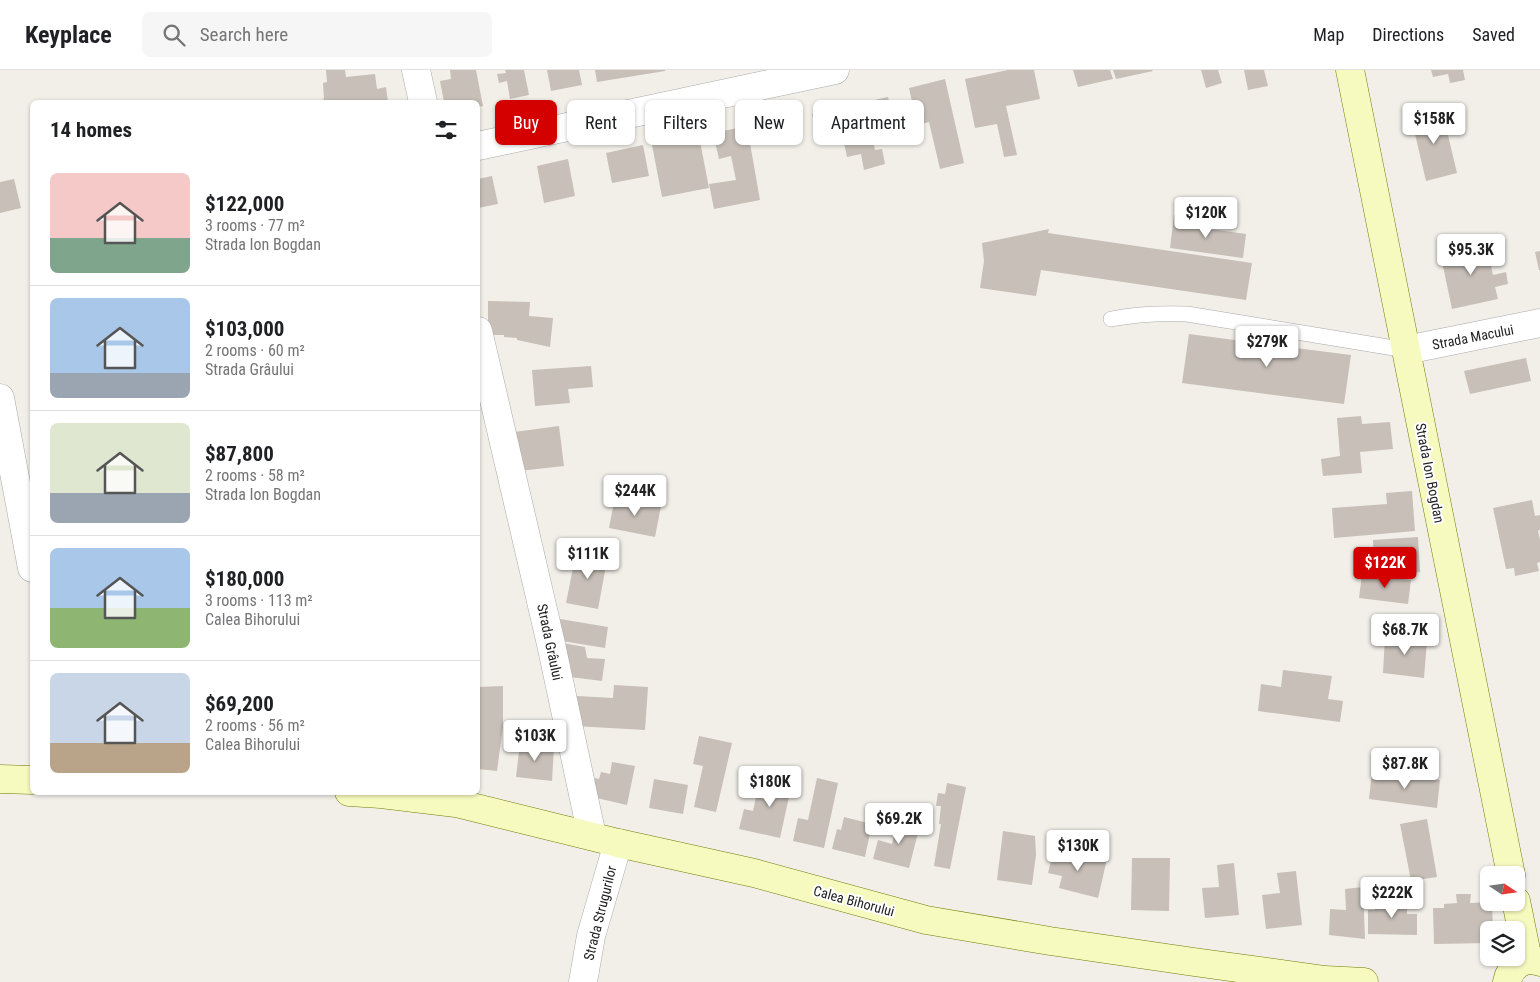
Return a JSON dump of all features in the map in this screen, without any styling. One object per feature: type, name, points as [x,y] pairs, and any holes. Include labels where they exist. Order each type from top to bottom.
[{"type":"main road","name":"Strada Ion Bogdan","points":[[1350,70],[1509,866]]},
{"type":"main road","points":[[0,779],[30,780]]},
{"type":"main road","name":"Calea Bihorului","points":[[389,795],[456,803],[618,844],[754,873],[926,920],[1050,941],[1194,962],[1325,980],[1364,982]]},
{"type":"main road","points":[[1507,982],[1508,975],[1513,967],[1520,962],[1534,961],[1519,911]]},
{"type":"street","points":[[416,70],[423,100]]},
{"type":"street","points":[[480,146],[761,78],[835,70]]},
{"type":"street","name":"Strada Macului","points":[[1406,350],[1540,323]]},
{"type":"street","name":"Strada Grâului","points":[[480,340],[547,625],[592,836]]},
{"type":"street","points":[[0,398],[30,557]]},
{"type":"street","name":"Strada Strugurilor","points":[[583,982],[591,936],[618,844]]},
{"type":"lane","points":[[1111,319],[1138,314],[1187,314],[1406,350]]},
{"type":"building","points":[[326,70],[345,70],[346,77],[375,74],[377,89],[386,87],[388,100],[322,100],[324,99],[323,83],[327,82]]},
{"type":"building","points":[[450,70],[476,70],[483,106],[480,107],[480,100],[444,100],[440,81],[451,79]]},
{"type":"building","points":[[505,70],[524,70],[529,95],[510,99],[507,81],[499,83],[497,74],[506,73]]},
{"type":"building","points":[[547,70],[579,70],[582,85],[551,91]]},
{"type":"building","points":[[595,70],[665,70],[665,71],[597,82]]},
{"type":"building","points":[[1008,70],[1034,70],[1040,99],[1006,106],[1017,155],[1004,157],[997,124],[975,128],[965,79]]},
{"type":"building","points":[[1073,70],[1110,70],[1113,79],[1078,87]]},
{"type":"building","points":[[1113,70],[1152,70],[1153,71],[1116,79]]},
{"type":"building","points":[[1201,70],[1218,70],[1222,83],[1206,88]]},
{"type":"building","points":[[1244,70],[1264,70],[1268,86],[1248,90]]},
{"type":"building","points":[[1431,70],[1463,70],[1465,80],[1450,83],[1448,74],[1433,77]]},
{"type":"building","points":[[945,79],[964,163],[940,169],[929,122],[924,123],[924,100],[912,100],[909,88]]},
{"type":"building","points":[[888,97],[889,100],[875,100]]},
{"type":"building","points":[[1442,110],[1457,173],[1426,181],[1411,117]]},
{"type":"building","points":[[735,128],[735,145],[750,145],[760,200],[714,209],[709,184],[736,180],[731,156],[719,159],[716,145],[725,145],[725,131]]},
{"type":"building","points":[[643,145],[649,176],[612,183],[606,153]]},
{"type":"building","points":[[652,145],[701,145],[709,188],[662,197]]},
{"type":"building","points":[[844,145],[874,145],[875,150],[882,149],[885,164],[864,170],[861,154],[847,157]]},
{"type":"building","points":[[568,159],[575,196],[544,203],[537,166]]},
{"type":"building","points":[[492,176],[498,204],[480,208],[480,179]]},
{"type":"building","points":[[14,179],[21,208],[0,213],[0,182]]},
{"type":"building","points":[[1174,215],[1190,217],[1189,226],[1246,234],[1243,258],[1170,248]]},
{"type":"building","points":[[1049,229],[1048,233],[1252,263],[1246,300],[1041,270],[1036,296],[980,288],[984,261],[982,243]]},
{"type":"building","points":[[1486,242],[1493,275],[1506,272],[1508,284],[1495,287],[1498,299],[1452,309],[1440,252]]},
{"type":"building","points":[[1540,251],[1540,270],[1539,270],[1535,252]]},
{"type":"building","points":[[488,301],[530,302],[529,316],[553,318],[550,347],[517,340],[517,338],[504,337],[504,335],[488,335]]},
{"type":"building","points":[[1189,334],[1265,344],[1266,338],[1296,342],[1296,348],[1351,355],[1344,404],[1182,383]]},
{"type":"building","points":[[1526,358],[1531,381],[1470,394],[1464,371]]},
{"type":"building","points":[[591,366],[593,387],[568,389],[570,403],[535,406],[532,370]]},
{"type":"building","points":[[1361,416],[1362,424],[1390,422],[1393,449],[1360,452],[1362,473],[1323,476],[1321,459],[1340,456],[1337,418]]},
{"type":"building","points":[[559,426],[564,466],[519,471],[514,432]]},
{"type":"building","points":[[1412,491],[1415,531],[1334,538],[1332,508],[1387,504],[1386,493]]},
{"type":"building","points":[[615,497],[661,506],[655,537],[609,528]]},
{"type":"building","points":[[1532,500],[1535,516],[1540,515],[1540,530],[1538,531],[1540,562],[1537,563],[1539,571],[1515,576],[1514,568],[1506,569],[1493,508]]},
{"type":"building","points":[[1418,537],[1420,572],[1391,574],[1391,563],[1374,564],[1373,540]]},
{"type":"building","points":[[582,550],[608,555],[598,609],[566,603],[574,563],[580,565]]},
{"type":"building","points":[[1362,574],[1411,580],[1408,604],[1359,598]]},
{"type":"building","points":[[560,619],[608,627],[605,648],[556,640]]},
{"type":"building","points":[[1402,632],[1410,632],[1409,639],[1427,641],[1424,678],[1383,673],[1385,637],[1401,639]]},
{"type":"building","points":[[557,642],[585,647],[587,658],[605,659],[602,681],[562,676]]},
{"type":"building","points":[[1283,670],[1332,676],[1328,699],[1343,701],[1340,722],[1258,711],[1261,684],[1281,687]]},
{"type":"building","points":[[614,685],[648,687],[645,730],[575,726],[577,696],[613,698]]},
{"type":"building","points":[[503,686],[503,726],[497,771],[480,769],[480,687]]},
{"type":"building","points":[[699,736],[732,743],[716,812],[694,807],[703,766],[693,764]]},
{"type":"building","points":[[520,743],[554,747],[552,781],[516,777]]},
{"type":"building","points":[[612,762],[635,766],[627,805],[592,797],[595,778],[599,779],[601,772],[610,774]]},
{"type":"building","points":[[775,770],[794,774],[780,838],[739,829],[744,809],[753,811],[756,797],[769,800]]},
{"type":"building","points":[[1372,772],[1440,780],[1437,808],[1369,799]]},
{"type":"building","points":[[817,778],[838,783],[824,848],[793,841],[798,818],[808,820]]},
{"type":"building","points":[[654,779],[688,785],[683,814],[649,808]]},
{"type":"building","points":[[947,783],[966,787],[950,869],[934,866],[941,824],[939,824],[941,806],[936,806],[938,793],[945,794]]},
{"type":"building","points":[[844,817],[872,824],[865,857],[832,849],[837,829],[841,830]]},
{"type":"building","points":[[898,819],[920,825],[909,868],[873,859],[878,840],[892,844]]},
{"type":"building","points":[[1427,819],[1437,877],[1411,881],[1400,824]]},
{"type":"building","points":[[1003,831],[1035,836],[1036,855],[1032,885],[997,880]]},
{"type":"building","points":[[1054,848],[1107,859],[1098,898],[1059,888],[1062,876],[1048,873]]},
{"type":"building","points":[[1132,858],[1170,858],[1169,911],[1131,910]]},
{"type":"building","points":[[1234,863],[1239,915],[1205,918],[1202,888],[1219,887],[1217,865]]},
{"type":"building","points":[[1296,871],[1302,925],[1266,929],[1262,895],[1280,893],[1277,873]]},
{"type":"building","points":[[1363,887],[1365,939],[1329,935],[1330,909],[1346,910],[1345,889]]},
{"type":"building","points":[[1456,894],[1471,894],[1470,903],[1480,903],[1480,911],[1492,911],[1493,921],[1480,921],[1480,943],[1434,944],[1433,908],[1444,908],[1444,904],[1457,903]]},
{"type":"building","points":[[1375,899],[1407,900],[1407,914],[1417,914],[1417,935],[1368,934],[1368,910],[1375,910]]}]
